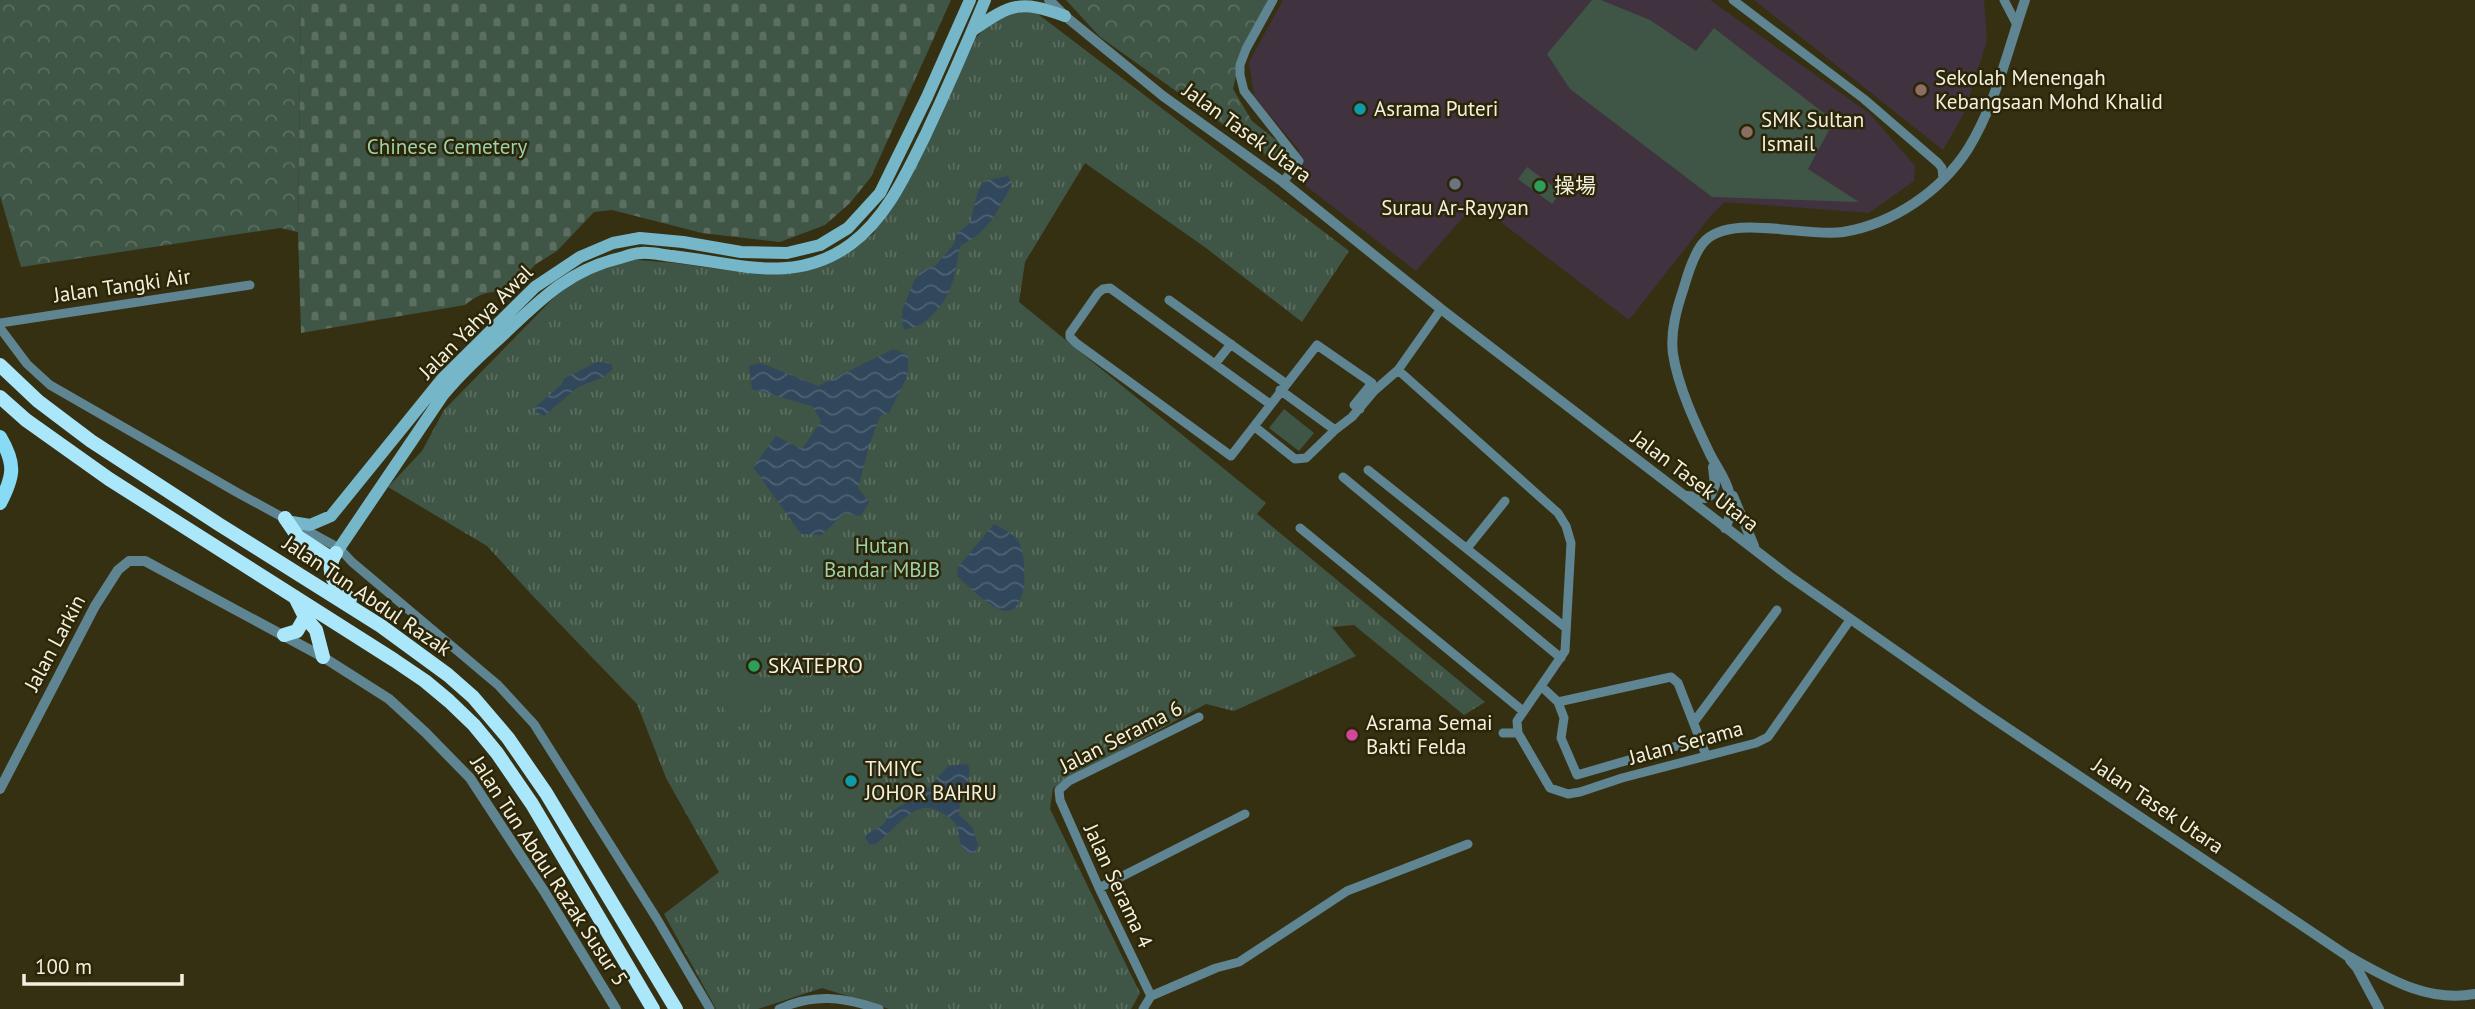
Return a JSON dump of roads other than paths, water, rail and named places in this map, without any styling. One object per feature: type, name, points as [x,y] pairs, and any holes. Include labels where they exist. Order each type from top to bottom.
[{"type":"highway","name":"Jalan Tun Abdul Razak","points":[[0,365],[38,401],[91,441],[381,626],[473,696],[508,738],[546,793],[676,1009]]},
{"type":"highway","name":"Jalan Tun Abdul Razak","points":[[0,397],[26,420],[108,479],[294,595],[425,681],[486,740],[532,804],[653,1009]]},
{"type":"highway","points":[[289,520],[298,537],[336,553],[330,570],[339,589],[381,626]]},
{"type":"highway","points":[[294,595],[305,617],[316,630],[323,657]]},
{"type":"highway","points":[[284,635],[297,631],[305,617]]},
{"type":"main road","name":"Jalan Yahya Awal","points":[[289,520],[310,525],[331,516],[442,379],[544,279],[580,257],[613,243],[640,238],[741,252],[787,254],[820,246],[848,228],[880,193],[970,0]]},
{"type":"main road","name":"Jalan Yahya Awal","points":[[336,553],[443,395],[459,376],[540,300],[574,274],[610,260],[640,253],[742,268],[788,269],[812,265],[833,256],[853,242],[883,212],[907,172],[985,0]]},
{"type":"main road","points":[[973,30],[1013,5],[1040,5],[1065,16]]},
{"type":"main road","points":[[0,437],[9,455],[13,474],[0,503]]},
{"type":"street","name":"Jalan Tasek Utara","points":[[1049,0],[1163,96],[1283,182],[1441,309],[1850,620],[2346,955],[2423,993],[2440,996],[2475,994]]},
{"type":"street","points":[[1273,0],[1246,49],[1240,65],[1240,75],[1244,91],[1298,161],[1283,182]]},
{"type":"street","points":[[1733,0],[1864,99],[1938,163],[1942,168],[1942,179]]},
{"type":"street","points":[[2004,0],[2017,25]]},
{"type":"street","points":[[1726,528],[1731,506],[1729,491],[1688,405],[1673,356],[1672,336],[1676,310],[1685,282],[1703,243],[1716,234],[1735,229],[1841,232],[1864,227],[1907,207],[1929,193],[1967,149],[1978,129],[1998,83],[2025,0]]},
{"type":"street","name":"Jalan Tangki Air","points":[[0,325],[250,285]]},
{"type":"street","points":[[1270,404],[1107,287],[1098,293],[1069,335],[1076,343],[1231,456],[1317,345],[1372,383],[1354,405],[1360,409]]},
{"type":"street","points":[[1169,300],[1231,344],[1335,430]]},
{"type":"street","points":[[1255,427],[1298,460],[1306,458],[1346,423],[1374,391],[1398,370],[1441,309]]},
{"type":"street","points":[[0,325],[27,364],[50,385],[289,520]]},
{"type":"street","points":[[1215,364],[1231,344]]},
{"type":"street","points":[[1398,370],[1558,513],[1572,544],[1565,651],[1544,689],[1522,711],[1517,721],[1518,733],[1503,733]]},
{"type":"street","points":[[1684,496],[1705,498],[1713,492],[1713,459]]},
{"type":"street","points":[[1368,470],[1468,547],[1566,628]]},
{"type":"street","points":[[1343,477],[1561,658]]},
{"type":"street","points":[[1721,477],[1730,485],[1749,539],[1757,551]]},
{"type":"street","points":[[1468,547],[1505,501]]},
{"type":"street","points":[[1300,528],[1522,711]]},
{"type":"street","points":[[336,553],[352,562],[498,685],[534,723],[710,1009]]},
{"type":"street","name":"Jalan Tun Abdul Razak Susur 5","points":[[130,561],[145,561],[284,635],[389,699],[470,778],[544,891],[616,1009]]},
{"type":"street","name":"Jalan Larkin","points":[[1,790],[95,606],[118,570],[130,561]]},
{"type":"street","points":[[1694,722],[1777,610]]},
{"type":"street","name":"Jalan Serama","points":[[1518,733],[1546,785],[1568,794],[1703,747],[1756,743],[1768,737],[1850,620]]},
{"type":"street","points":[[1544,689],[1558,702],[1564,718],[1561,738],[1577,775],[1703,747],[1678,683],[1671,677],[1558,702]]},
{"type":"street","name":"Jalan Serama 6","points":[[1059,788],[1199,717]]},
{"type":"street","name":"Jalan Serama 4","points":[[1059,788],[1060,800],[1151,996]]},
{"type":"street","points":[[1099,888],[1245,814]]},
{"type":"street","points":[[1143,1009],[1151,996],[1216,968],[1239,962],[1347,891],[1468,844]]},
{"type":"street","name":"Jalan Tasek Utara","points":[[2346,955],[2357,968],[2379,1009]]},
{"type":"street","points":[[779,1009],[808,999],[838,999],[879,1009]]},
{"type":"street","points":[[808,999],[810,1009]]},
{"type":"water","points":[[1008,176],[1012,184],[992,219],[979,234],[961,245],[951,286],[936,312],[920,324],[903,329],[902,311],[914,281],[922,270],[935,266],[954,244],[957,233],[970,223],[978,191],[984,181]]},
{"type":"water","points":[[894,349],[908,355],[908,375],[889,413],[880,416],[869,446],[858,488],[869,502],[861,516],[844,513],[822,535],[801,534],[753,467],[776,436],[802,449],[821,421],[812,406],[752,389],[749,366],[761,363],[818,386]]},
{"type":"water","points":[[597,362],[607,362],[613,369],[603,377],[578,387],[544,416],[536,412],[534,408],[561,385],[565,378]]},
{"type":"water","points":[[994,524],[1016,537],[1024,561],[1024,583],[1019,603],[1013,609],[1005,611],[987,602],[957,576],[958,567]]},
{"type":"water","points":[[968,764],[968,783],[959,815],[973,828],[978,845],[974,854],[962,847],[956,825],[950,818],[927,808],[909,815],[871,846],[865,838],[867,834],[883,825],[892,811],[926,791],[948,766]]},
{"type":"place","name":"Sekolah Menengah Kebangsaan Mohd Khalid","points":[[1921,90]]},
{"type":"place","name":"Asrama Puteri","points":[[1360,109]]},
{"type":"place","name":"SMK Sultan Ismail","points":[[1747,132]]},
{"type":"place","name":"Surau Ar-Rayyan","points":[[1455,184]]},
{"type":"place","name":"操場","points":[[1540,186]]},
{"type":"place","name":"SKATEPRO","points":[[754,666]]},
{"type":"place","name":"Asrama Semai Bakti Felda","points":[[1352,735]]},
{"type":"place","name":"TMIYC JOHOR BAHRU","points":[[851,781]]},
{"type":"park label","name":"Chinese Cemetery","points":[[447,147]]},
{"type":"park label","name":"Hutan Bandar MBJB","points":[[882,558]]}]
